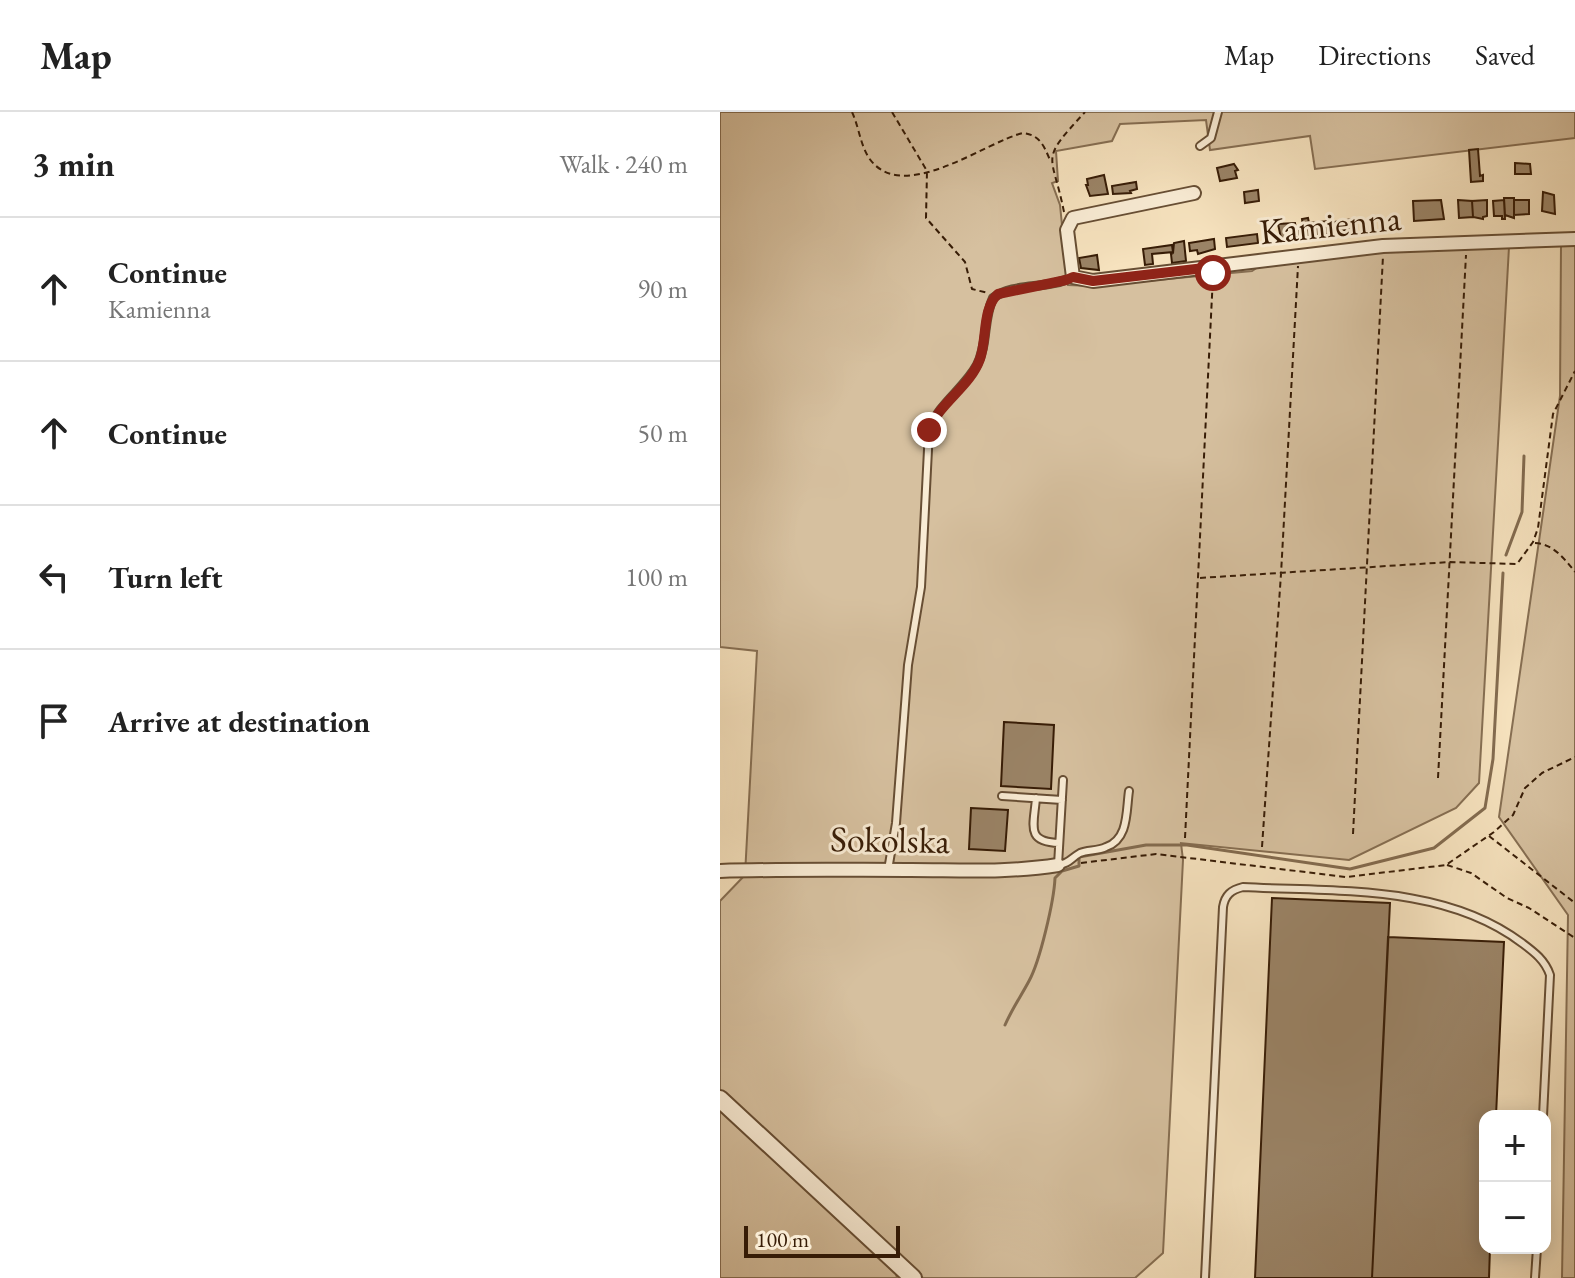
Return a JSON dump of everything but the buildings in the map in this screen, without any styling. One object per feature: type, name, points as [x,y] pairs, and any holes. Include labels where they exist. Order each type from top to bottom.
[{"type":"street","points":[[1073,277],[1067,230],[1070,221],[1080,215],[1194,193]]},
{"type":"street","name":"Kamienna","points":[[1073,277],[1093,281],[1383,246],[1575,239]]},
{"type":"street","name":"Sokolska","points":[[720,871],[1014,872],[1058,865]]},
{"type":"street","points":[[720,1099],[906,1274]]},
{"type":"lane","points":[[1200,146],[1211,138],[1218,112]]},
{"type":"lane","points":[[888,870],[896,823],[908,665],[921,587],[927,440],[937,412],[963,385],[980,359],[993,298],[1007,291],[1073,277]]},
{"type":"lane","points":[[1063,780],[1058,865],[1079,854],[1106,847],[1123,834],[1129,791]]},
{"type":"lane","points":[[1002,796],[1062,800]]},
{"type":"lane","points":[[1036,798],[1034,829],[1037,839],[1059,843]]},
{"type":"lane","points":[[1205,1278],[1223,907],[1224,900],[1234,889],[1394,895],[1451,908],[1509,933],[1542,959],[1550,975],[1543,1110]]},
{"type":"lane","points":[[1535,1278],[1537,1254]]},
{"type":"path","points":[[852,112],[862,145],[876,166],[886,173],[898,175],[927,171],[963,160],[1012,135],[1023,133],[1036,136],[1050,160],[1065,217],[1070,221]]},
{"type":"path","points":[[892,112],[927,171],[926,218],[965,262],[972,289],[987,292],[993,298]]},
{"type":"path","points":[[1050,160],[1053,148],[1085,112]]},
{"type":"path","points":[[1438,778],[1466,242]]},
{"type":"path","points":[[1353,834],[1383,246]]},
{"type":"path","points":[[1262,847],[1298,257]]},
{"type":"path","points":[[1185,838],[1213,267]]},
{"type":"path","points":[[1198,579],[1450,562],[1517,564],[1533,542],[1538,528],[1553,414],[1575,371]]},
{"type":"path","points":[[1533,542],[1547,544],[1575,572]]},
{"type":"path","points":[[1446,865],[1489,836],[1513,815],[1525,788],[1542,773],[1575,757]]},
{"type":"path","points":[[1489,836],[1575,903]]},
{"type":"path","points":[[1072,860],[1079,863],[1156,854],[1346,877],[1446,865],[1471,873],[1575,938]]},
{"type":"shaded area","points":[[720,112],[1575,112],[1575,138],[1315,169],[1310,136],[1210,150],[1206,120],[1120,124],[1112,141],[1056,151],[1058,181],[1052,183],[1060,205],[1068,285],[1093,286],[1252,271],[1258,267],[1405,249],[1509,247],[1479,783],[1456,808],[1349,860],[1181,843],[1183,860],[1163,1253],[1135,1278],[923,1278],[720,1090],[720,901],[745,875],[757,651],[720,647]]},
{"type":"shaded area","points":[[1561,245],[1575,245],[1575,1278],[1562,1278],[1568,915],[1499,817],[1560,396]]},
{"type":"shaded area","points":[[720,1105],[895,1269],[897,1278],[720,1278]]},
{"type":"waterway","points":[[1506,555],[1522,512],[1524,456]]},
{"type":"waterway","points":[[1005,1025],[1038,960],[1055,878],[1062,871],[1079,866],[1079,857],[1146,845],[1187,845],[1350,869],[1434,848],[1485,808],[1493,759],[1503,573]]},
{"type":"route","points":[[929,430],[942,405],[975,369],[984,343],[990,305],[998,294],[1073,277],[1093,281],[1213,267],[1213,273]]}]
